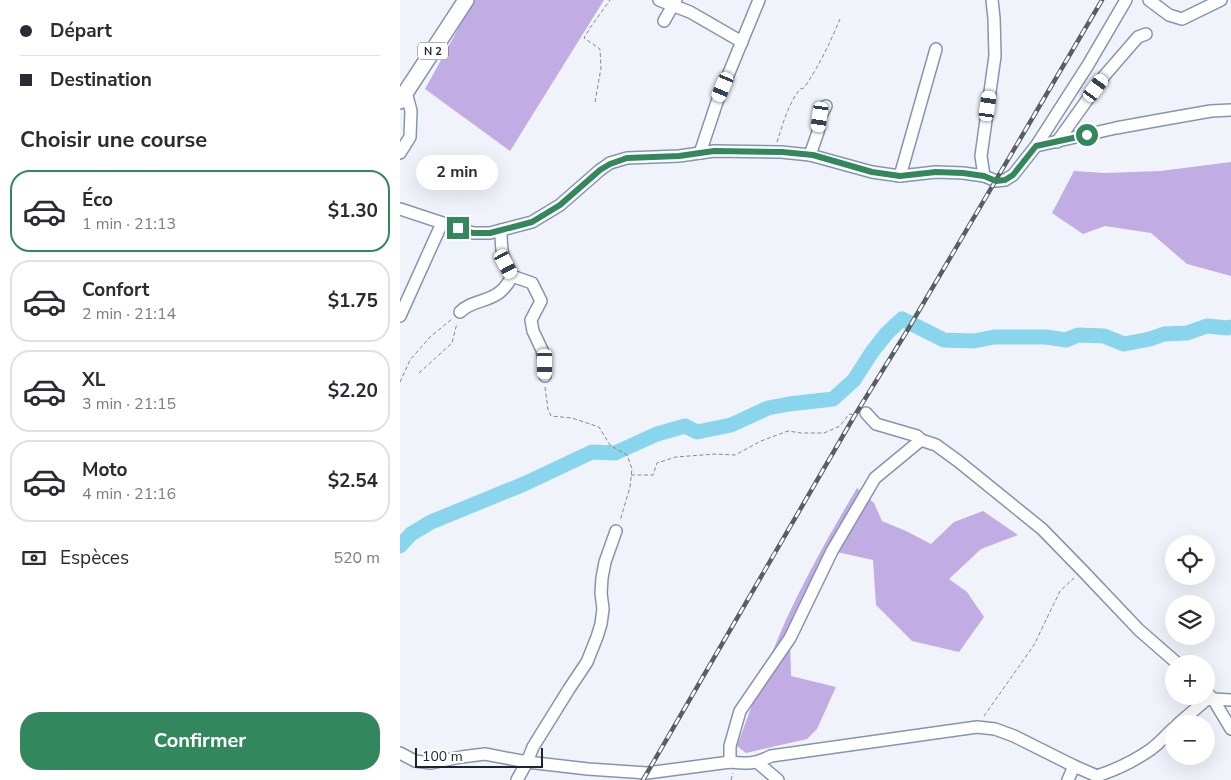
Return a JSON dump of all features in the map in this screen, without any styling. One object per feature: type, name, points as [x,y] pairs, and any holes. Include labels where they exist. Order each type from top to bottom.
[{"type":"main road","name":"N 2","points":[[403,96],[466,0]]},
{"type":"street","points":[[660,0],[674,3],[742,42]]},
{"type":"street","points":[[700,153],[717,102],[759,0]]},
{"type":"street","points":[[984,176],[981,156],[995,56],[992,0]]},
{"type":"street","points":[[400,209],[473,233],[490,233],[532,222],[553,210],[600,170],[610,164],[627,158],[679,156],[714,151],[810,155],[872,172],[900,176],[936,172],[963,173],[984,176],[996,181],[1005,180],[1013,175],[1036,146],[1088,65],[1126,0]]},
{"type":"street","points":[[1149,0],[1169,15],[1182,19],[1221,0]]},
{"type":"street","points":[[664,21],[674,3]]},
{"type":"street","points":[[1057,142],[1106,75],[1138,37],[1146,34]]},
{"type":"street","points":[[900,176],[936,49]]},
{"type":"street","points":[[400,153],[410,137],[411,111],[403,96]]},
{"type":"street","points":[[810,155],[818,132],[820,117],[826,106]]},
{"type":"street","points":[[1036,146],[1116,128],[1211,111],[1231,110]]},
{"type":"street","points":[[400,316],[442,223]]},
{"type":"street","points":[[501,230],[502,251],[512,276],[532,283],[541,301],[531,320],[533,331],[542,350],[545,376]]},
{"type":"street","points":[[460,312],[464,308],[499,293],[509,283],[512,276]]},
{"type":"street","points":[[866,413],[876,424],[917,436],[921,440],[936,445],[958,461],[1042,529],[1139,630],[1168,655]]},
{"type":"street","points":[[730,762],[730,746],[740,711],[790,638],[832,551],[875,478],[921,440]]},
{"type":"street","points":[[517,780],[533,747],[587,662],[597,637],[603,609],[602,578],[605,562],[616,531]]},
{"type":"street","points":[[1215,697],[1231,700]]},
{"type":"street","points":[[1188,715],[1199,705]]},
{"type":"street","points":[[1215,705],[1231,729]]},
{"type":"street","points":[[400,753],[415,761],[431,763],[485,754],[527,762],[646,773],[730,762],[743,764],[758,763],[771,756],[976,727],[995,729],[1014,736],[1097,776],[1124,765],[1152,749],[1165,737]]},
{"type":"street","points":[[758,763],[778,780]]},
{"type":"street","points":[[1068,780],[1074,766]]},
{"type":"path","points":[[595,102],[601,68],[600,49],[584,38],[610,0]]},
{"type":"path","points":[[774,152],[790,106],[796,94],[800,89],[804,88],[816,70],[840,19]]},
{"type":"path","points":[[419,373],[452,343],[460,312]]},
{"type":"path","points":[[400,382],[410,360],[430,337],[460,312]]},
{"type":"path","points":[[545,376],[548,409],[551,416],[572,418],[599,427],[610,445],[627,455],[632,469],[630,487],[616,531]]},
{"type":"path","points":[[631,475],[653,475],[657,463],[676,457],[716,454],[736,455],[762,441],[788,432],[824,433],[840,426],[849,414],[866,413]]},
{"type":"path","points":[[976,727],[1034,645],[1060,592],[1082,570]]},
{"type":"shaded area","points":[[474,0],[604,0],[510,151],[425,89]]},
{"type":"shaded area","points":[[1231,162],[1231,276],[1187,264],[1151,233],[1105,226],[1083,234],[1052,213],[1074,171],[1105,173],[1160,171]]},
{"type":"shaded area","points":[[857,488],[874,503],[882,521],[931,544],[954,522],[983,511],[1018,535],[981,549],[949,579],[967,592],[984,617],[959,652],[912,641],[876,605],[873,560],[832,551],[790,638],[791,676],[836,687],[817,729],[807,739],[746,753],[737,746],[778,637],[810,571]]},
{"type":"waterway","points":[[400,546],[411,534],[431,522],[524,484],[592,452],[615,453],[657,434],[685,426],[697,432],[731,425],[768,408],[833,399],[854,380],[872,352],[887,333],[902,319],[944,340],[974,341],[994,337],[1046,337],[1066,340],[1078,335],[1104,336],[1124,344],[1164,334],[1187,333],[1207,326],[1231,327]]},
{"type":"railway","points":[[643,780],[855,415],[907,331],[1102,0]]},
{"type":"route","points":[[458,228],[473,233],[490,233],[532,222],[560,205],[600,170],[627,158],[679,156],[714,151],[782,152],[813,155],[872,172],[900,176],[936,172],[963,173],[984,176],[996,181],[1005,180],[1013,175],[1036,146],[1087,135]]}]
